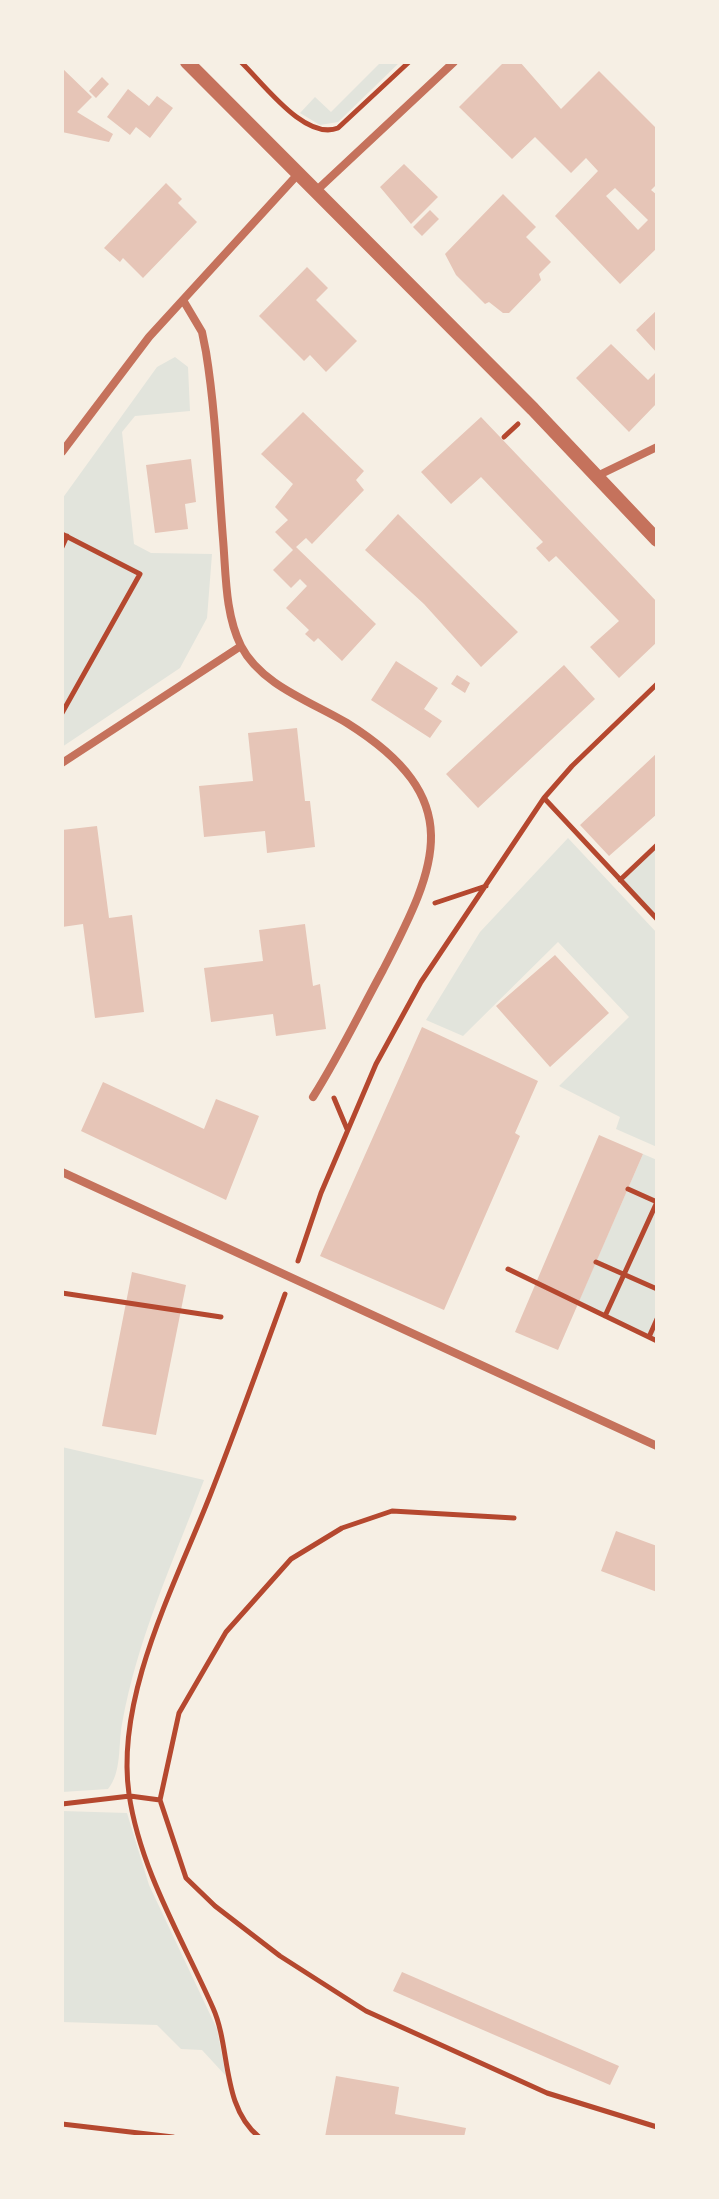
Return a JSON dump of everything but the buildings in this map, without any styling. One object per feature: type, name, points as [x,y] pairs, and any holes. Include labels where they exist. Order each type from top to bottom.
[{"type":"street","points":[[187,62],[657,540]]},
{"type":"street","points":[[316,191],[454,62]]},
{"type":"street","points":[[62,452],[149,337],[299,173]]},
{"type":"street","points":[[183,300],[202,332],[206,352],[227,593],[241,646],[269,677],[372,741],[409,780],[430,817],[433,836],[427,875],[415,909],[313,1097]]},
{"type":"street","points":[[597,476],[657,447]]},
{"type":"street","points":[[62,763],[241,646]]},
{"type":"street","points":[[62,1172],[657,1446]]},
{"type":"path","points":[[241,62],[303,123],[323,131],[338,128],[409,62]]},
{"type":"path","points":[[504,437],[524,418]]},
{"type":"path","points":[[62,547],[65,535],[140,574],[62,713]]},
{"type":"path","points":[[297,1263],[347,1130],[376,1064],[421,982],[544,798],[572,766],[657,684]]},
{"type":"path","points":[[544,798],[657,919]]},
{"type":"path","points":[[620,880],[657,845]]},
{"type":"path","points":[[415,909],[486,886]]},
{"type":"path","points":[[325,1078],[347,1130]]},
{"type":"path","points":[[605,1316],[657,1202],[628,1189]]},
{"type":"path","points":[[596,1262],[657,1289]]},
{"type":"path","points":[[508,1269],[657,1341]]},
{"type":"path","points":[[62,1293],[221,1317]]},
{"type":"path","points":[[259,2137],[244,2118],[226,2076],[223,2031],[153,1875],[130,1796],[126,1763],[130,1721],[141,1679],[286,1293]]},
{"type":"path","points":[[649,1337],[657,1319]]},
{"type":"path","points":[[514,1518],[392,1511],[342,1528],[291,1559],[226,1632],[179,1713],[160,1800],[186,1878],[215,1906],[280,1956],[366,2011],[547,2093],[657,2127]]},
{"type":"path","points":[[62,1804],[130,1796],[160,1800]]},
{"type":"path","points":[[62,2124],[173,2137]]},
{"type":"shaded area","points":[[381,62],[400,62],[338,122],[320,125],[300,113],[315,97],[331,112]]},
{"type":"shaded area","points":[[175,357],[188,367],[190,411],[135,416],[122,432],[134,544],[151,553],[212,554],[207,618],[180,668],[62,747],[62,499],[157,367]]},
{"type":"shaded area","points":[[568,838],[657,933],[657,1147],[616,1129],[620,1117],[559,1086],[629,1017],[558,942],[463,1036],[426,1020],[480,932]]},
{"type":"shaded area","points":[[657,845],[657,919],[620,880]]},
{"type":"shaded area","points":[[643,1154],[657,1160],[657,1341],[578,1303]]},
{"type":"shaded area","points":[[62,1447],[204,1480],[157,1600],[137,1661],[122,1724],[118,1766],[108,1789],[62,1792]]},
{"type":"shaded area","points":[[62,1811],[127,1813],[149,1885],[217,2029],[226,2076],[202,2050],[181,2049],[157,2025],[62,2022]]}]
